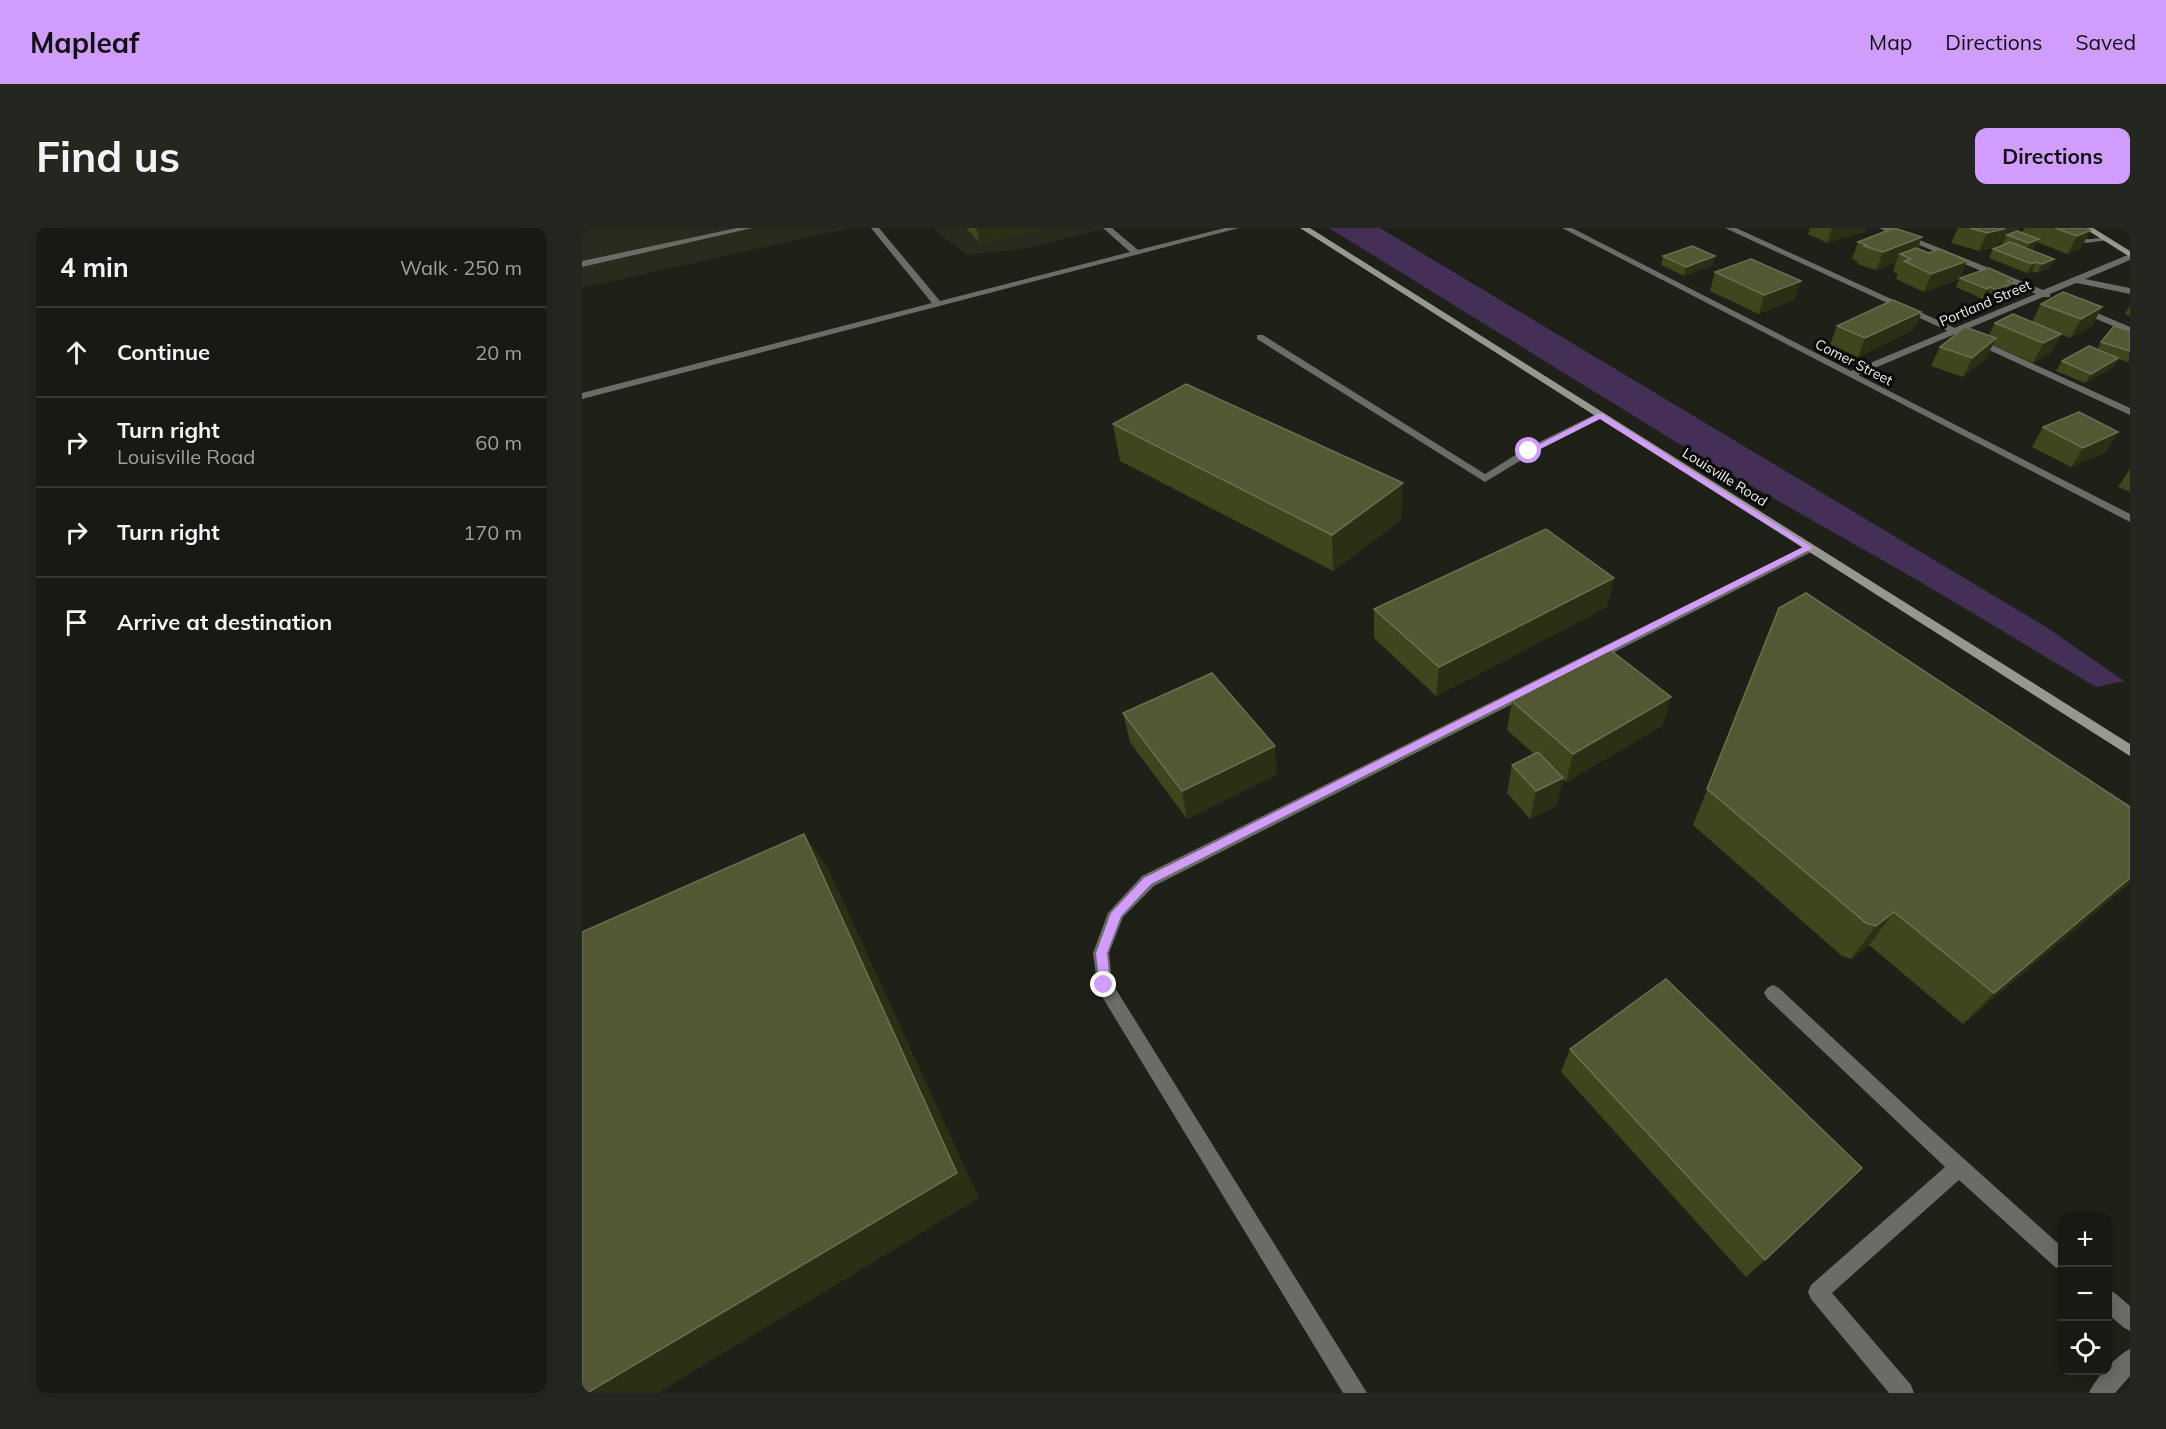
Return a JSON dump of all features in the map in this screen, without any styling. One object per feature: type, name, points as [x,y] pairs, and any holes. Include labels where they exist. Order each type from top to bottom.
[{"type":"main road","name":"Louisville Road","points":[[1304,228],[2130,751]]},
{"type":"main road","points":[[2088,228],[2130,256]]},
{"type":"street","points":[[582,264],[748,228]]},
{"type":"street","points":[[875,228],[938,304]]},
{"type":"street","points":[[1107,228],[1136,253]]},
{"type":"street","points":[[582,396],[1235,228]]},
{"type":"street","name":"Comer Street","points":[[1566,228],[2130,519]]},
{"type":"street","points":[[1729,228],[2130,412]]},
{"type":"street","points":[[1883,228],[2054,298]]},
{"type":"street","points":[[2052,228],[2085,241],[2106,240]]},
{"type":"street","name":"Portland Street","points":[[1850,375],[2130,256]]},
{"type":"street","points":[[2075,280],[2130,291]]},
{"type":"street","points":[[2075,307],[2130,330]]},
{"type":"street","points":[[1260,338],[1485,479],[1529,451],[1600,416]]},
{"type":"street","points":[[1356,1393],[1104,985],[1101,953],[1116,913],[1148,881],[1809,548]]},
{"type":"street","points":[[1773,993],[2058,1256]]},
{"type":"street","points":[[1903,1393],[1818,1292],[1959,1167]]},
{"type":"street","points":[[2112,1304],[2130,1320]]},
{"type":"street","points":[[2100,1393],[2130,1360]]},
{"type":"shaded area","points":[[582,228],[850,228],[582,288]]},
{"type":"shaded area","points":[[932,228],[1106,228],[1029,248],[967,255]]},
{"type":"shaded area","points":[[1329,228],[1380,228],[2046,627],[2124,681],[2096,687],[1919,581],[1694,453]]},
{"type":"building","points":[[1894,228],[1922,237],[1883,252],[1858,242]]},
{"type":"building","points":[[1970,228],[2001,228],[2004,229],[1987,233]]},
{"type":"building","points":[[2055,228],[2086,228],[2091,230],[2077,236]]},
{"type":"building","points":[[2017,231],[2039,239],[2029,243],[2007,235]]},
{"type":"building","points":[[2010,242],[2054,259],[2042,264],[2036,262],[2032,264],[1993,249]]},
{"type":"building","points":[[1692,246],[1715,256],[1686,267],[1663,256]]},
{"type":"building","points":[[1916,248],[1929,253],[1939,249],[1967,261],[1931,274],[1904,261],[1911,259],[1900,254]]},
{"type":"building","points":[[1751,259],[1801,281],[1764,295],[1715,272]]},
{"type":"building","points":[[1989,268],[2013,279],[2008,281],[2013,283],[1997,290],[1991,287],[1987,289],[1960,278]]},
{"type":"building","points":[[2063,292],[2102,307],[2081,319],[2041,304]]},
{"type":"building","points":[[1893,300],[1921,312],[1865,338],[1837,326]]},
{"type":"building","points":[[2013,314],[2061,334],[2043,343],[1995,323]]},
{"type":"building","points":[[2114,326],[2130,331],[2130,351],[2101,342]]},
{"type":"building","points":[[1965,327],[1996,338],[1972,358],[1940,347]]},
{"type":"building","points":[[2089,346],[2118,358],[2091,374],[2062,361]]},
{"type":"building","points":[[1186,384],[1403,483],[1332,535],[1113,424]]},
{"type":"building","points":[[2079,412],[2118,432],[2083,448],[2043,427]]},
{"type":"building","points":[[1546,529],[1614,578],[1439,667],[1374,609]]},
{"type":"building","points":[[1806,593],[2130,807],[2130,878],[1994,993],[1894,912],[1876,926],[1866,923],[1707,789],[1779,608]]},
{"type":"building","points":[[1609,649],[1671,697],[1573,754],[1512,701]]},
{"type":"building","points":[[1212,673],[1275,746],[1182,791],[1123,713]]},
{"type":"building","points":[[1538,752],[1563,778],[1536,791],[1512,765]]},
{"type":"building","points":[[804,834],[957,1173],[587,1393],[582,1393],[582,932]]},
{"type":"building","points":[[1666,979],[1862,1168],[1765,1260],[1570,1049]]},
{"type":"route","points":[[1104,985],[1101,953],[1116,913],[1148,881],[1344,780],[1809,548],[1600,416],[1529,451]]}]
